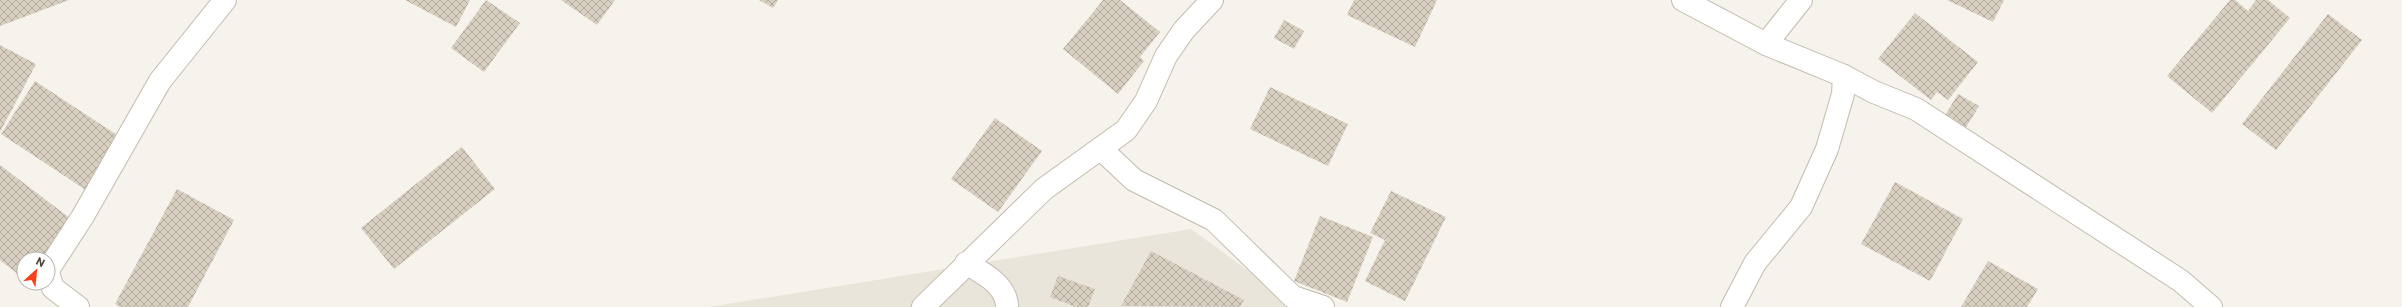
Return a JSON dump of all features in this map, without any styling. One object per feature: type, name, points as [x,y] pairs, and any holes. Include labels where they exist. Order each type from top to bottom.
[{"type":"street","points":[[56,258],[160,81],[225,0]]},
{"type":"street","points":[[923,307],[966,263],[1044,189],[1126,130],[1137,116],[1166,56],[1184,30],[1212,0]]},
{"type":"street","points":[[1683,0],[1766,44],[1844,76],[1874,92],[1916,109],[2181,281],[2211,307]]},
{"type":"street","points":[[1766,44],[1801,0]]},
{"type":"street","points":[[1732,307],[1755,263],[1801,207],[1827,149],[1843,94],[1844,76]]},
{"type":"street","points":[[1101,149],[1134,180],[1214,220],[1293,297],[1323,307]]},
{"type":"street","points":[[966,263],[994,280],[1007,299],[1007,307]]},
{"type":"street","points":[[56,290],[78,307]]},
{"type":"shaded area","points":[[1191,229],[1298,307],[709,307]]},
{"type":"building","points":[[0,0],[69,0],[0,26]]},
{"type":"building","points":[[405,0],[470,0],[456,27]]},
{"type":"building","points":[[486,0],[520,23],[484,72],[451,48]]},
{"type":"building","points":[[561,0],[615,0],[597,25]]},
{"type":"building","points":[[759,0],[778,0],[773,8]]},
{"type":"building","points":[[1103,0],[1120,0],[1160,32],[1140,57],[1144,61],[1118,94],[1063,49]]},
{"type":"building","points":[[1354,0],[1437,0],[1415,47],[1347,15]]},
{"type":"building","points":[[1947,0],[2004,0],[1993,22]]},
{"type":"building","points":[[2230,0],[2235,0],[2248,11],[2256,0],[2268,0],[2290,18],[2212,113],[2167,76]]},
{"type":"building","points":[[1915,13],[1978,62],[1948,100],[1937,92],[1931,100],[1878,59]]},
{"type":"building","points":[[2328,14],[2362,40],[2276,150],[2242,124]]},
{"type":"building","points":[[1284,20],[1304,31],[1294,49],[1274,38]]},
{"type":"building","points":[[0,45],[36,64],[0,132]]},
{"type":"building","points":[[35,81],[123,139],[89,192],[1,134]]},
{"type":"building","points":[[1270,87],[1348,124],[1328,166],[1250,129]]},
{"type":"building","points":[[1958,94],[1979,106],[1965,129],[1944,117]]},
{"type":"building","points":[[995,118],[1042,151],[998,212],[951,179]]},
{"type":"building","points":[[462,147],[495,189],[394,269],[361,228]]},
{"type":"building","points":[[0,165],[75,222],[52,251],[16,251],[16,273],[0,260]]},
{"type":"building","points":[[1895,182],[1963,219],[1930,281],[1861,244]]},
{"type":"building","points":[[177,189],[234,220],[188,307],[120,307],[115,304]]},
{"type":"building","points":[[1391,191],[1446,217],[1405,301],[1365,281],[1385,240],[1370,233]]},
{"type":"building","points":[[1320,216],[1373,237],[1347,302],[1294,281]]},
{"type":"building","points":[[1151,251],[1244,300],[1240,307],[1121,306]]},
{"type":"building","points":[[1988,261],[2038,289],[2027,307],[1961,307]]},
{"type":"building","points":[[1058,276],[1095,289],[1088,307],[1076,307],[1050,297]]}]
